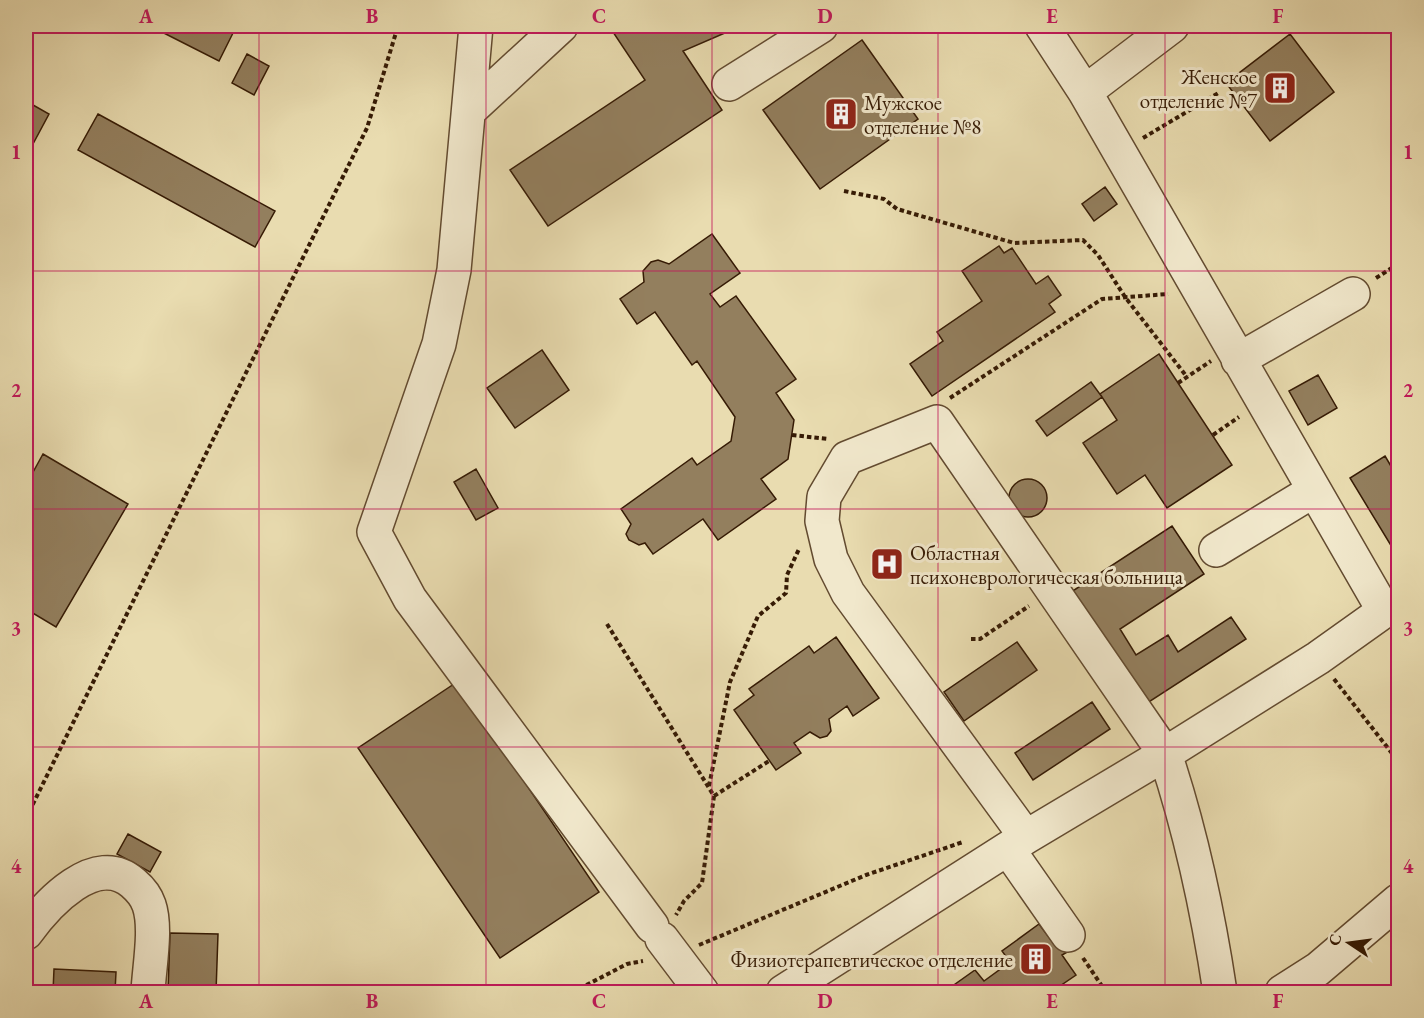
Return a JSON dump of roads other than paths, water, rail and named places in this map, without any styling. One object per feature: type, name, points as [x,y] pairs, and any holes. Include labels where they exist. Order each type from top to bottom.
[{"type":"lane","points":[[477,26],[454,270],[439,344],[374,532],[410,598],[702,993]]},
{"type":"lane","points":[[470,110],[561,26]]},
{"type":"lane","points":[[729,84],[821,26]]},
{"type":"lane","points":[[783,993],[1017,843],[1318,658],[1391,606],[1313,491],[1085,92],[1042,26]]},
{"type":"lane","points":[[1085,92],[1172,26]]},
{"type":"lane","points":[[1235,354],[1353,294]]},
{"type":"lane","points":[[1068,935],[1017,843],[848,593],[828,550],[822,521],[824,497],[847,458],[937,422],[1165,754],[1186,819],[1211,930],[1220,993]]},
{"type":"lane","points":[[1216,550],[1313,491]]},
{"type":"lane","points":[[26,933],[57,900],[84,878],[97,873],[113,872],[126,877],[142,890],[149,905],[152,920],[148,993]]},
{"type":"lane","points":[[1282,993],[1318,969],[1398,900]]},
{"type":"place","name":"Женское отделение №7","points":[[1280,88]]},
{"type":"place","name":"Мужское отделение №8","points":[[841,114]]},
{"type":"place","name":"Областная психоневрологическая больница","points":[[887,564]]},
{"type":"place","name":"Физиотерапевтическое отделение","points":[[1036,959]]}]
